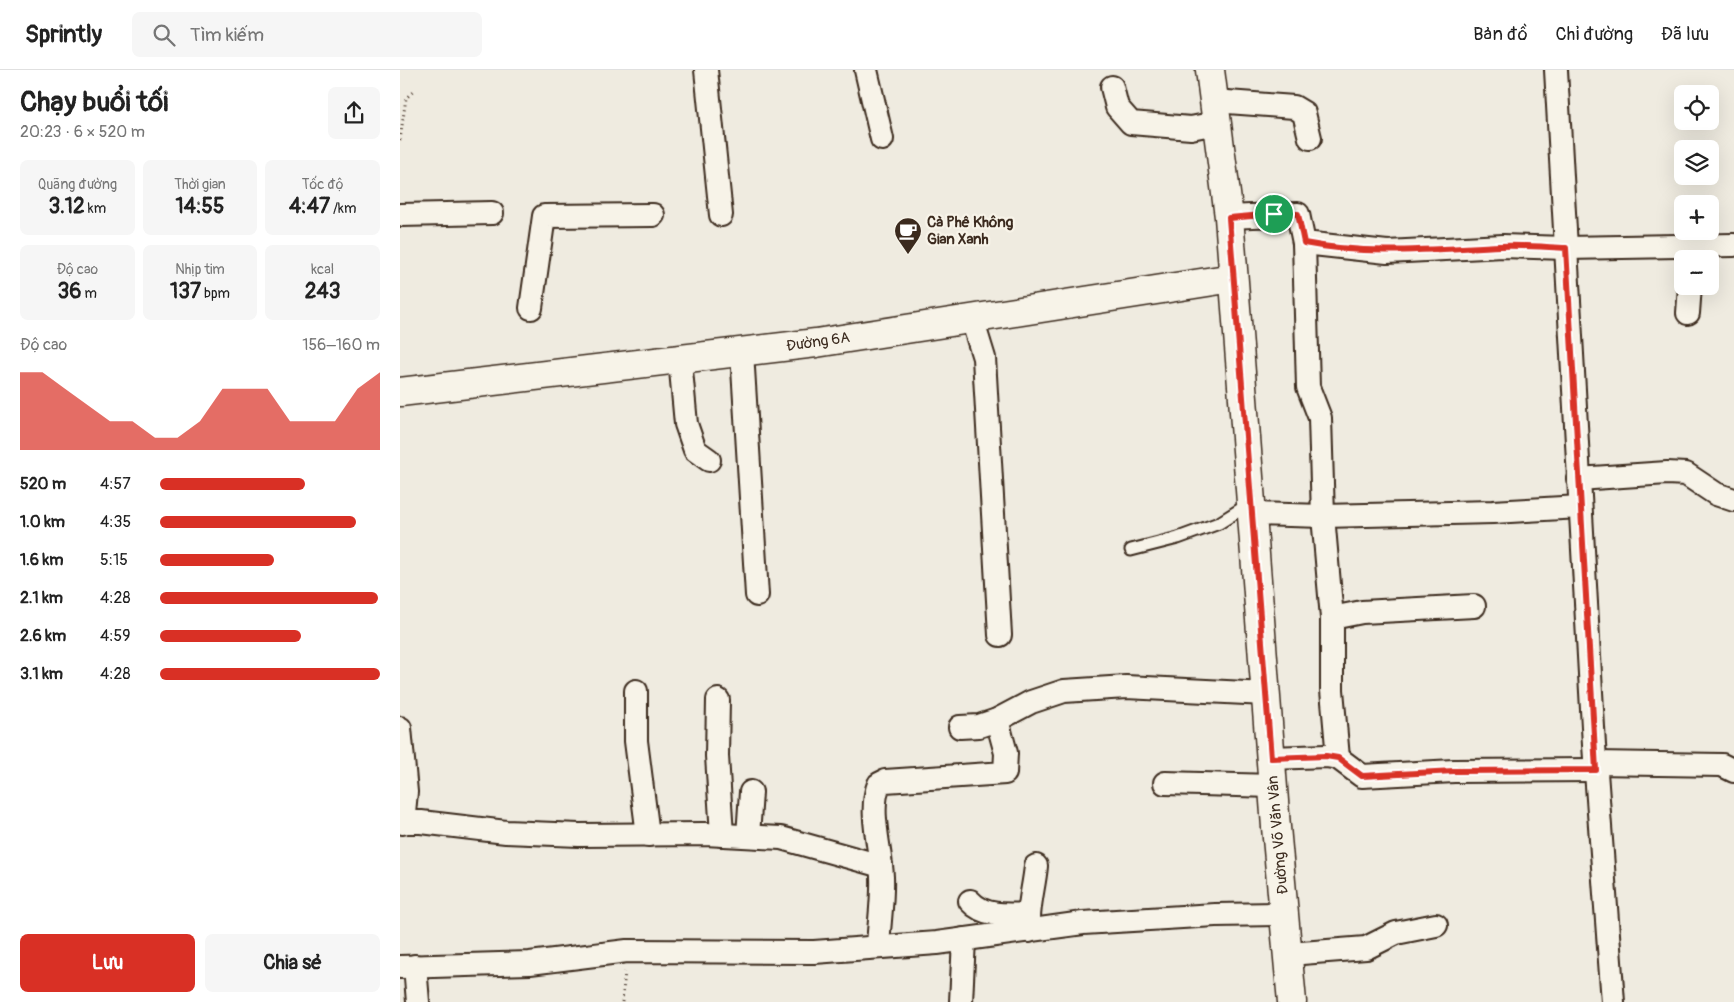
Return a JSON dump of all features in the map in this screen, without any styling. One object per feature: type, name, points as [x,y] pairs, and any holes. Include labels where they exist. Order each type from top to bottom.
[{"type":"street","points":[[706,70],[721,215]]},
{"type":"street","points":[[866,70],[882,139]]},
{"type":"street","name":"Đường Võ Văn Vân","points":[[1210,70],[1229,218],[1273,786],[1292,1002]]},
{"type":"street","points":[[1556,70],[1595,767],[1613,1002]]},
{"type":"street","points":[[1112,87],[1117,107],[1132,123],[1191,128],[1215,112],[1294,107],[1304,113],[1310,138]]},
{"type":"street","points":[[400,215],[492,213]]},
{"type":"street","points":[[1229,218],[1298,214],[1304,243],[1308,387],[1320,418],[1323,516],[1332,618],[1332,690],[1338,758]]},
{"type":"street","points":[[530,308],[544,216],[654,215]]},
{"type":"street","points":[[1304,243],[1387,252],[1503,246],[1674,251]]},
{"type":"street","points":[[1704,250],[1734,245]]},
{"type":"street","name":"Đường 6A","points":[[400,392],[816,343],[1233,278]]},
{"type":"street","points":[[1688,313],[1689,295]]},
{"type":"street","points":[[972,319],[984,358],[1000,635]]},
{"type":"street","points":[[742,352],[757,595]]},
{"type":"street","points":[[680,359],[686,424],[695,450],[709,460]]},
{"type":"street","points":[[1578,479],[1667,473],[1686,474],[1716,494],[1734,500]]},
{"type":"street","points":[[1251,509],[1323,516],[1493,512],[1580,507]]},
{"type":"street","points":[[1332,618],[1362,612],[1474,606]]},
{"type":"street","points":[[960,728],[979,726],[997,720],[1031,702],[1064,691],[1126,687],[1266,694]]},
{"type":"street","points":[[636,691],[636,741],[648,835]]},
{"type":"street","points":[[718,700],[717,756],[722,835]]},
{"type":"street","points":[[878,947],[882,878],[875,800],[878,784],[885,781],[1005,773],[1006,753],[997,720]]},
{"type":"street","points":[[400,728],[406,792],[402,822],[421,822],[506,832],[722,835],[781,838],[881,866]]},
{"type":"street","points":[[1271,758],[1326,756],[1338,758],[1362,776],[1454,771],[1722,765],[1734,773]]},
{"type":"street","points":[[1165,783],[1273,786]]},
{"type":"street","points":[[748,836],[751,792]]},
{"type":"street","points":[[1028,922],[1036,866]]},
{"type":"street","points":[[970,901],[976,908],[1028,922],[1102,922],[1215,915],[1285,914]]},
{"type":"street","points":[[418,1002],[407,967],[530,962],[627,952],[814,952],[964,939],[1028,922]]},
{"type":"street","points":[[1289,954],[1366,948],[1396,933],[1436,925]]},
{"type":"street","points":[[961,1002],[964,939]]},
{"type":"lane","points":[[1131,550],[1178,538],[1251,509]]},
{"type":"path","points":[[400,140],[406,98],[415,90]]},
{"type":"path","points":[[622,1002],[627,952]]},
{"type":"place","name":"Cà Phê Không Gian Xanh","points":[[908,255]]},
{"type":"route","points":[[1274,214],[1298,214],[1304,243],[1321,247],[1387,252],[1503,246],[1566,248],[1572,380],[1596,770],[1454,771],[1362,776],[1338,758],[1326,756],[1271,758],[1229,218],[1274,214]]}]
